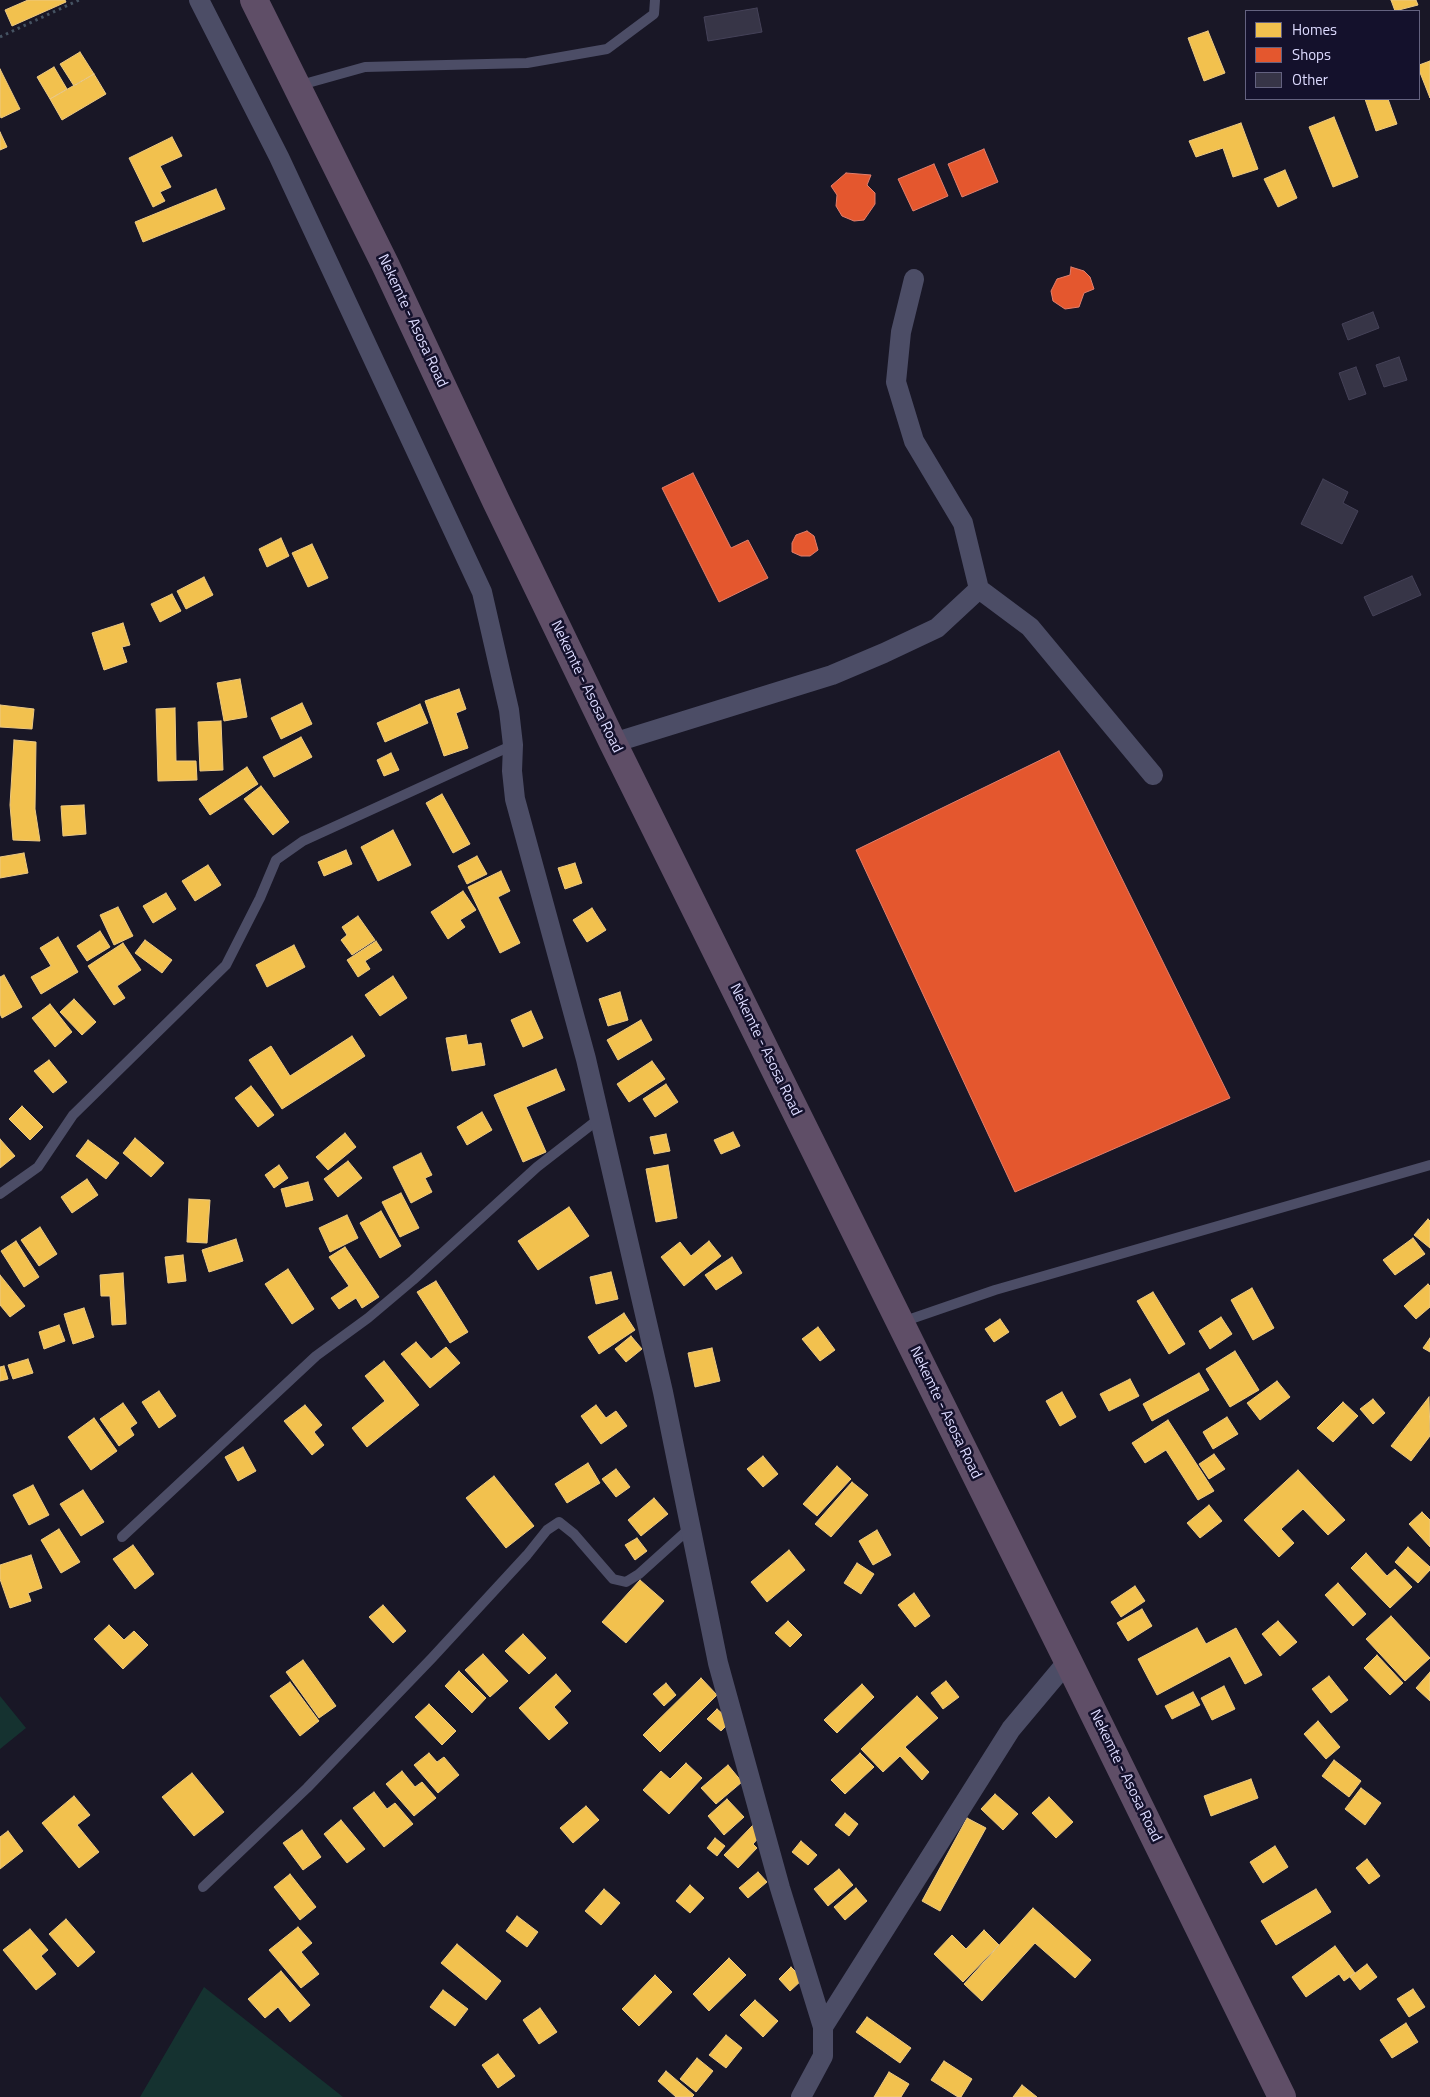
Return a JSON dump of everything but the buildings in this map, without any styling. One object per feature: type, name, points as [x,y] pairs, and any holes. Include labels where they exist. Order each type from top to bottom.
[{"type":"highway","name":"Nekemte - Asosa Road","points":[[254,0],[385,264],[496,501],[613,743],[1282,2097]]},
{"type":"street","points":[[199,0],[279,158],[482,592],[509,710],[513,746],[512,771],[515,799],[586,1059],[600,1118],[663,1392],[718,1663],[780,1888],[824,2027],[824,2056],[801,2097]]},
{"type":"street","points":[[914,280],[901,332],[896,382],[914,441],[963,523],[979,588],[1030,628],[1153,775]]},
{"type":"street","points":[[613,743],[832,674],[884,654],[937,628],[979,588]]},
{"type":"street","points":[[824,2027],[1010,1729],[1068,1661]]},
{"type":"lane","points":[[297,86],[364,67],[527,63],[607,50],[654,14],[655,0]]},
{"type":"lane","points":[[0,1194],[38,1167],[73,1116],[226,965],[260,898],[276,860],[303,841],[513,746]]},
{"type":"lane","points":[[122,1537],[316,1356],[368,1318],[413,1280],[537,1167],[600,1118]]},
{"type":"lane","points":[[900,1322],[995,1290],[1165,1243],[1430,1165]]},
{"type":"lane","points":[[203,1887],[307,1788],[528,1555],[547,1530],[559,1522],[574,1534],[612,1579],[626,1582],[639,1574],[690,1528]]},
{"type":"path","points":[[0,37],[79,0]]},
{"type":"green space","points":[[0,1696],[26,1728],[0,1749]]},
{"type":"green space","points":[[204,1987],[343,2097],[140,2097]]}]
